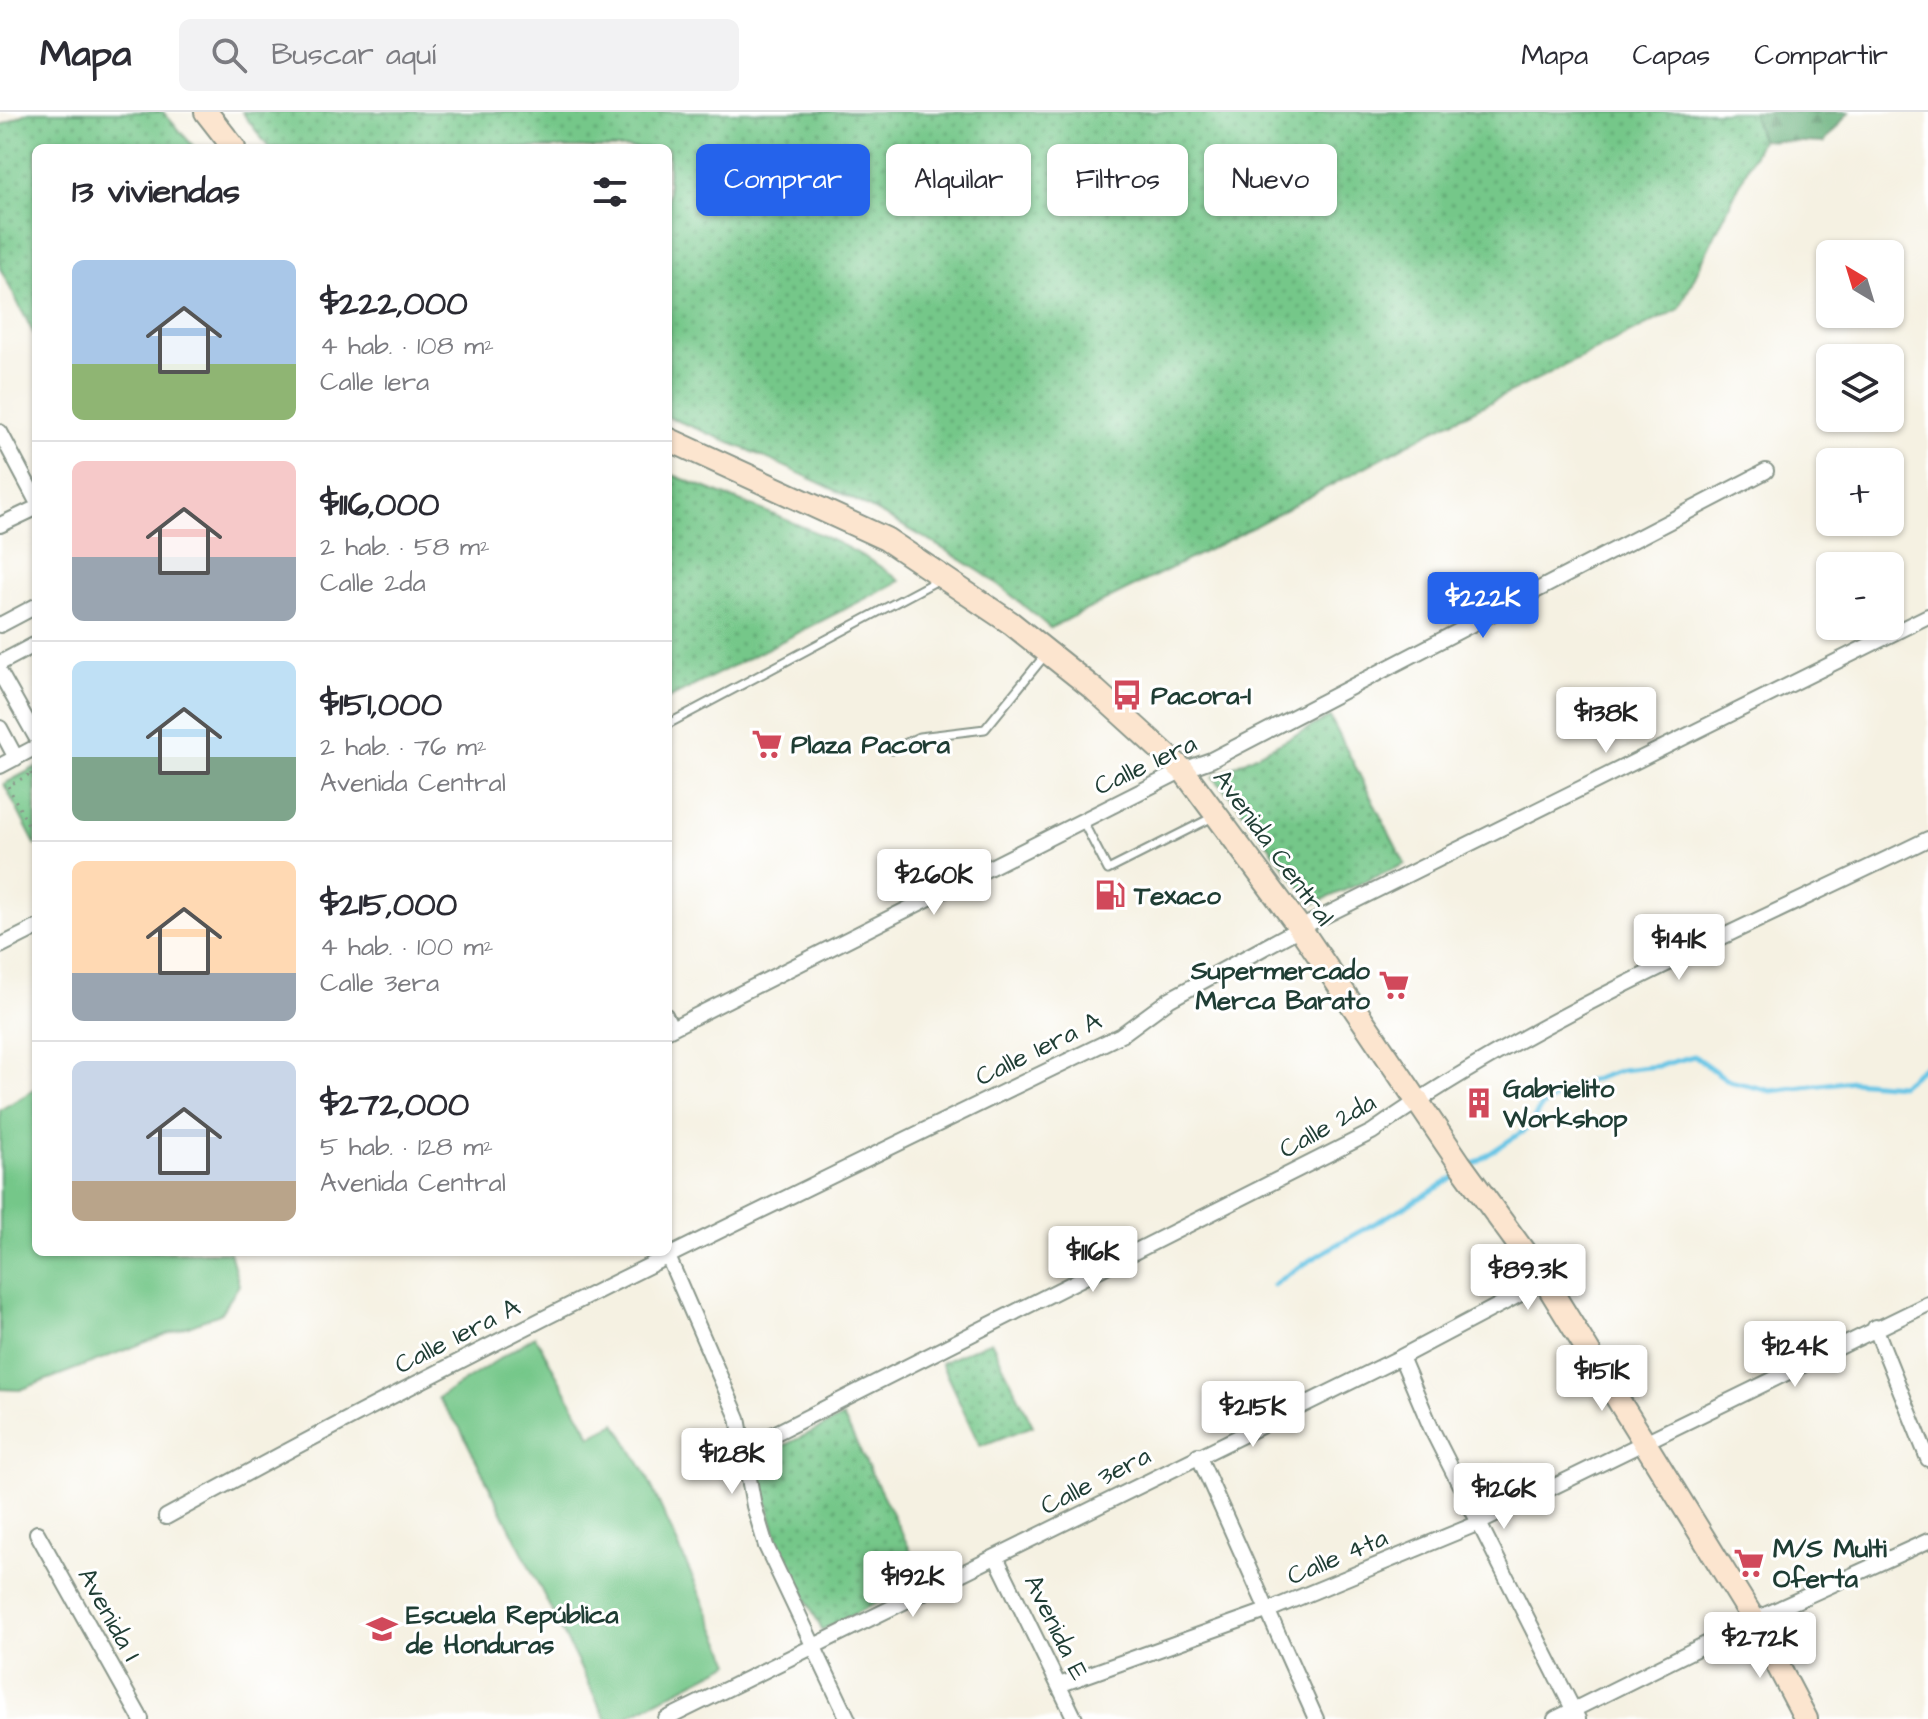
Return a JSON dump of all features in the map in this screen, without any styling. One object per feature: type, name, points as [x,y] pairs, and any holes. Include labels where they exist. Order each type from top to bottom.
[{"type":"street","points":[[206,112],[231,144]]},
{"type":"street","points":[[0,432],[32,492]]},
{"type":"street","name":"Avenida Central","points":[[672,441],[886,539],[1048,652],[1183,770],[1300,928],[1460,1164],[1545,1281],[1754,1620],[1806,1719]]},
{"type":"street","name":"Calle 1era","points":[[672,1022],[1183,770],[1211,760],[1766,471]]},
{"type":"street","points":[[0,525],[32,510]]},
{"type":"street","points":[[0,625],[32,608]]},
{"type":"street","name":"Calle 1era A","points":[[672,1251],[1121,1035],[1170,999],[1300,928],[1928,616]]},
{"type":"street","points":[[0,663],[32,646]]},
{"type":"street","points":[[0,673],[32,730]]},
{"type":"street","points":[[0,728],[16,758]]},
{"type":"street","points":[[0,766],[32,749]]},
{"type":"street","name":"Calle 2da","points":[[746,1448],[1372,1132],[1417,1100],[1585,1007],[1928,839]]},
{"type":"street","points":[[0,946],[32,930]]},
{"type":"street","name":"Calle 1era A","points":[[166,1517],[328,1428],[662,1256]]},
{"type":"street","points":[[667,1256],[738,1418],[746,1448],[747,1474],[766,1546],[848,1719]]},
{"type":"street","name":"Calle 3era","points":[[666,1719],[1401,1357],[1545,1281]]},
{"type":"street","name":"Calle 4ta","points":[[1059,1685],[1269,1610],[1479,1523],[1875,1327],[1928,1304]]},
{"type":"street","points":[[1875,1327],[1928,1459]]},
{"type":"street","points":[[1401,1357],[1479,1523],[1576,1715]]},
{"type":"street","points":[[1198,1455],[1316,1719]]},
{"type":"street","name":"Avenida I","points":[[37,1533],[141,1719]]},
{"type":"street","points":[[1555,1719],[1576,1715],[1754,1620],[1928,1541]]},
{"type":"street","name":"Avenida E","points":[[996,1557],[1075,1719]]},
{"type":"lane","points":[[672,722],[944,577]]},
{"type":"lane","points":[[892,750],[919,737],[985,729],[1048,652]]},
{"type":"lane","points":[[1082,820],[1108,870],[1218,814]]},
{"type":"path","points":[[32,773],[8,786],[32,832]]},
{"type":"green space","points":[[29,112],[163,112],[191,144],[32,144],[32,330],[0,268],[0,126]]},
{"type":"green space","points":[[242,112],[1752,112],[1761,140],[1679,309],[1430,432],[1238,535],[1050,628],[988,577],[904,526],[788,468],[672,419],[672,144],[266,144]]},
{"type":"green space","points":[[1752,112],[1849,112],[1824,143],[1761,140]]},
{"type":"green space","points":[[672,475],[821,535],[878,565],[900,581],[672,697]]},
{"type":"green space","points":[[1330,717],[1405,864],[1313,904],[1213,777]]},
{"type":"green space","points":[[32,769],[32,838],[4,784]]},
{"type":"green space","points":[[32,1091],[32,1256],[231,1256],[239,1285],[220,1314],[20,1390],[0,1389],[0,1110]]},
{"type":"green space","points":[[535,1336],[591,1436],[616,1423],[646,1474],[731,1663],[622,1719],[606,1719],[460,1428],[438,1398]]},
{"type":"green space","points":[[991,1341],[1033,1426],[980,1446],[941,1363]]},
{"type":"green space","points":[[843,1417],[925,1579],[822,1630],[780,1547],[758,1471],[768,1453]]},
{"type":"waterway","points":[[1469,1167],[1528,1128],[1541,1107],[1577,1085],[1621,1070],[1658,1066],[1694,1056],[1729,1081],[1771,1091],[1852,1081],[1900,1085],[1928,1063]]},
{"type":"waterway","points":[[1273,1285],[1461,1173]]},
{"type":"place","name":"Pacora-I","points":[[1127,695]]},
{"type":"place","name":"Plaza Pacora","points":[[767,744]]},
{"type":"place","name":"Texaco","points":[[1110,895]]},
{"type":"place","name":"Supermercado Merca Barato","points":[[1394,985]]},
{"type":"place","name":"Gabrielito Workshop","points":[[1479,1103]]},
{"type":"place","name":"M/S Multi Oferta","points":[[1749,1563]]},
{"type":"place","name":"Escuela República de Honduras","points":[[382,1629]]}]
